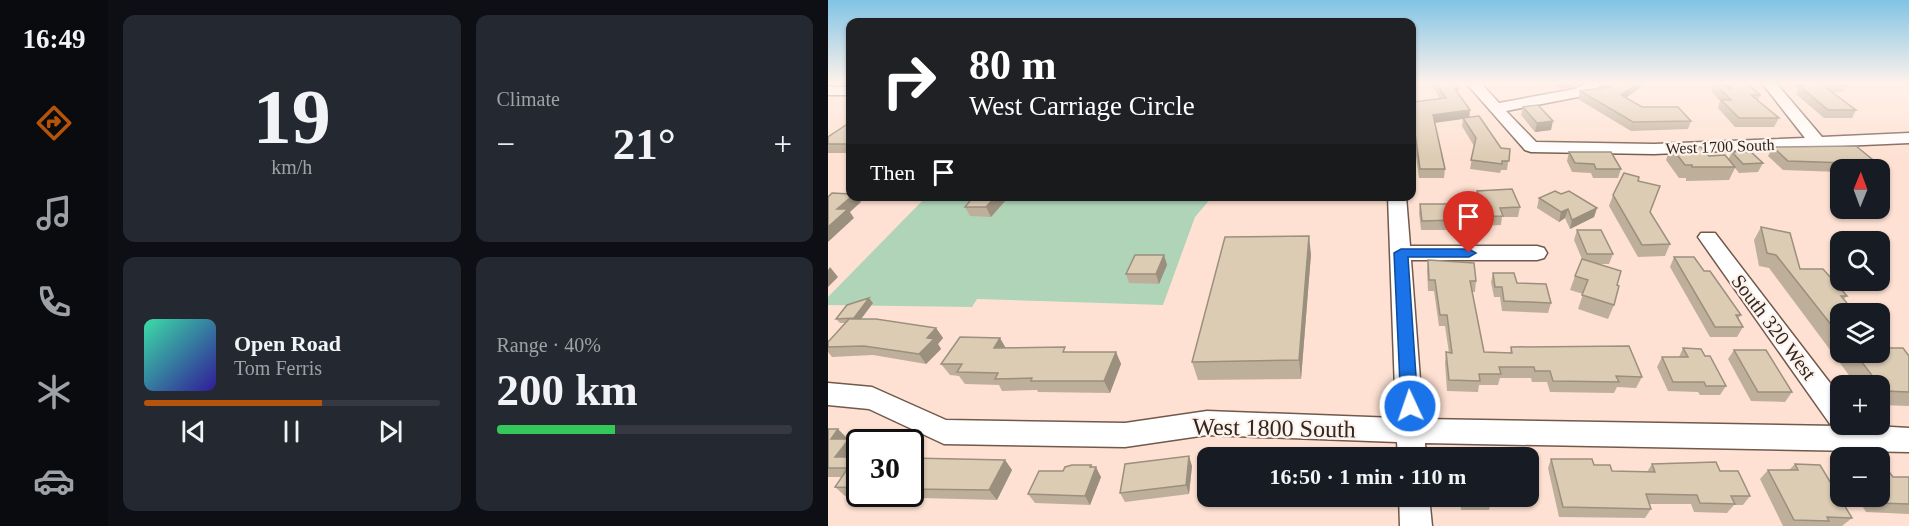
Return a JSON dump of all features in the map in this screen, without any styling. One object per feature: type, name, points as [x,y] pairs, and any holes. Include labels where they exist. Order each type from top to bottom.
[{"type":"street","name":"West 1700 South","points":[[1496,108],[1531,147],[1654,149],[1909,138]]},
{"type":"street","points":[[1787,108],[1818,142]]},
{"type":"street","points":[[1397,201],[1412,444]]},
{"type":"street","name":"South 320 West","points":[[1708,237],[1830,402]]},
{"type":"street","points":[[1401,253],[1537,253]]},
{"type":"street","name":"West 1800 South","points":[[828,394],[872,398],[944,432],[1125,435],[1207,423],[1412,444],[1830,433]]},
{"type":"street","name":"West 1800 South","points":[[1873,435],[1909,440]]},
{"type":"street","points":[[1415,507],[1416,526]]},
{"type":"green space","points":[[922,201],[1209,201],[1195,217],[1163,305],[977,299],[972,307],[828,305],[828,297]]},
{"type":"building","points":[[1416,108],[1468,108],[1470,110],[1433,115],[1445,169],[1420,169],[1416,140]]},
{"type":"building","points":[[1523,108],[1540,108],[1553,121],[1537,123]]},
{"type":"building","points":[[1608,108],[1679,108],[1691,121],[1633,122]]},
{"type":"building","points":[[1729,108],[1766,108],[1779,118],[1739,118]]},
{"type":"building","points":[[1825,108],[1853,108],[1856,110],[1828,110]]},
{"type":"building","points":[[1479,116],[1501,148],[1510,149],[1509,161],[1502,161],[1502,164],[1471,160],[1476,138],[1463,118]]},
{"type":"building","points":[[846,125],[846,144],[828,144],[828,137]]},
{"type":"building","points":[[1856,146],[1872,159],[1830,159],[1830,162],[1788,161],[1773,147]]},
{"type":"building","points":[[1671,147],[1701,147],[1709,156],[1725,155],[1735,167],[1685,165]]},
{"type":"building","points":[[1569,152],[1611,152],[1621,169],[1596,169],[1594,164],[1575,163]]},
{"type":"building","points":[[1732,152],[1751,152],[1763,163],[1743,164]]},
{"type":"building","points":[[1624,173],[1639,177],[1638,181],[1660,186],[1650,212],[1670,244],[1642,245],[1613,195]]},
{"type":"building","points":[[1512,189],[1520,207],[1500,208],[1503,216],[1457,217],[1461,204],[1482,204],[1477,191]]},
{"type":"building","points":[[1555,191],[1561,194],[1569,191],[1597,208],[1572,220],[1568,209],[1561,212],[1539,198]]},
{"type":"building","points":[[832,193],[846,194],[846,201],[837,209],[848,209],[828,227],[828,197]]},
{"type":"building","points":[[970,201],[991,201],[986,207],[965,207]]},
{"type":"building","points":[[1420,204],[1452,204],[1455,220],[1422,221]]},
{"type":"building","points":[[1761,227],[1790,233],[1800,269],[1823,269],[1830,277],[1830,291],[1843,291],[1847,296],[1841,296],[1847,303],[1830,303],[1830,323],[1776,255],[1767,253]]},
{"type":"building","points":[[1577,230],[1601,230],[1613,254],[1587,254]]},
{"type":"building","points":[[1309,236],[1299,360],[1192,362],[1225,237]]},
{"type":"building","points":[[1135,255],[1164,255],[1156,274],[1126,274]]},
{"type":"building","points":[[1674,257],[1694,257],[1704,271],[1710,271],[1741,315],[1736,315],[1743,327],[1715,327]]},
{"type":"building","points":[[1582,259],[1621,271],[1614,305],[1582,295],[1588,280],[1575,276]]},
{"type":"building","points":[[1428,260],[1474,263],[1476,281],[1470,281],[1484,352],[1512,353],[1511,347],[1629,346],[1642,377],[1616,376],[1619,382],[1553,381],[1550,371],[1535,371],[1534,367],[1499,367],[1501,374],[1479,374],[1480,381],[1449,380],[1446,352],[1452,353],[1447,315],[1440,315],[1435,280],[1429,280]]},
{"type":"building","points":[[1493,273],[1514,273],[1517,283],[1546,284],[1551,303],[1504,301],[1502,287],[1495,287]]},
{"type":"building","points":[[869,298],[854,318],[836,319],[847,305]]},
{"type":"building","points":[[849,319],[876,319],[936,328],[927,338],[934,339],[919,354],[864,346],[828,347],[828,342]]},
{"type":"building","points":[[960,337],[1000,338],[994,348],[1065,347],[1063,352],[1116,352],[1104,381],[995,379],[998,373],[957,372],[962,364],[941,364]]},
{"type":"building","points":[[1683,348],[1701,349],[1705,356],[1710,356],[1726,386],[1706,386],[1704,382],[1673,382],[1662,357],[1688,357]]},
{"type":"building","points":[[1890,348],[1903,348],[1909,356],[1909,392],[1890,391],[1890,375],[1872,375],[1862,363],[1890,363]]},
{"type":"building","points":[[1734,350],[1766,350],[1792,392],[1758,392]]},
{"type":"building","points":[[828,429],[838,429],[831,439],[846,439],[846,443],[835,457],[846,457],[846,468],[828,468]]},
{"type":"building","points":[[1189,456],[1186,485],[1120,493],[1125,464]]},
{"type":"building","points":[[924,458],[1005,460],[989,490],[924,489]]},
{"type":"building","points":[[1551,459],[1592,459],[1594,465],[1610,465],[1612,471],[1655,472],[1652,464],[1716,462],[1720,471],[1738,471],[1750,496],[1731,496],[1735,504],[1700,503],[1697,495],[1646,494],[1651,509],[1563,507]]},
{"type":"building","points":[[1795,464],[1820,465],[1830,482],[1830,507],[1845,507],[1852,518],[1827,517],[1829,521],[1794,520],[1768,470],[1798,470]]},
{"type":"building","points":[[1072,465],[1096,467],[1085,496],[1028,494],[1039,471],[1063,471],[1065,467]]},
{"type":"building","points":[[846,471],[846,487],[835,487]]},
{"type":"building","points":[[1890,473],[1893,477],[1909,477],[1909,504],[1890,503]]},
{"type":"route","points":[[1410,406],[1401,253],[1469,253]]}]
